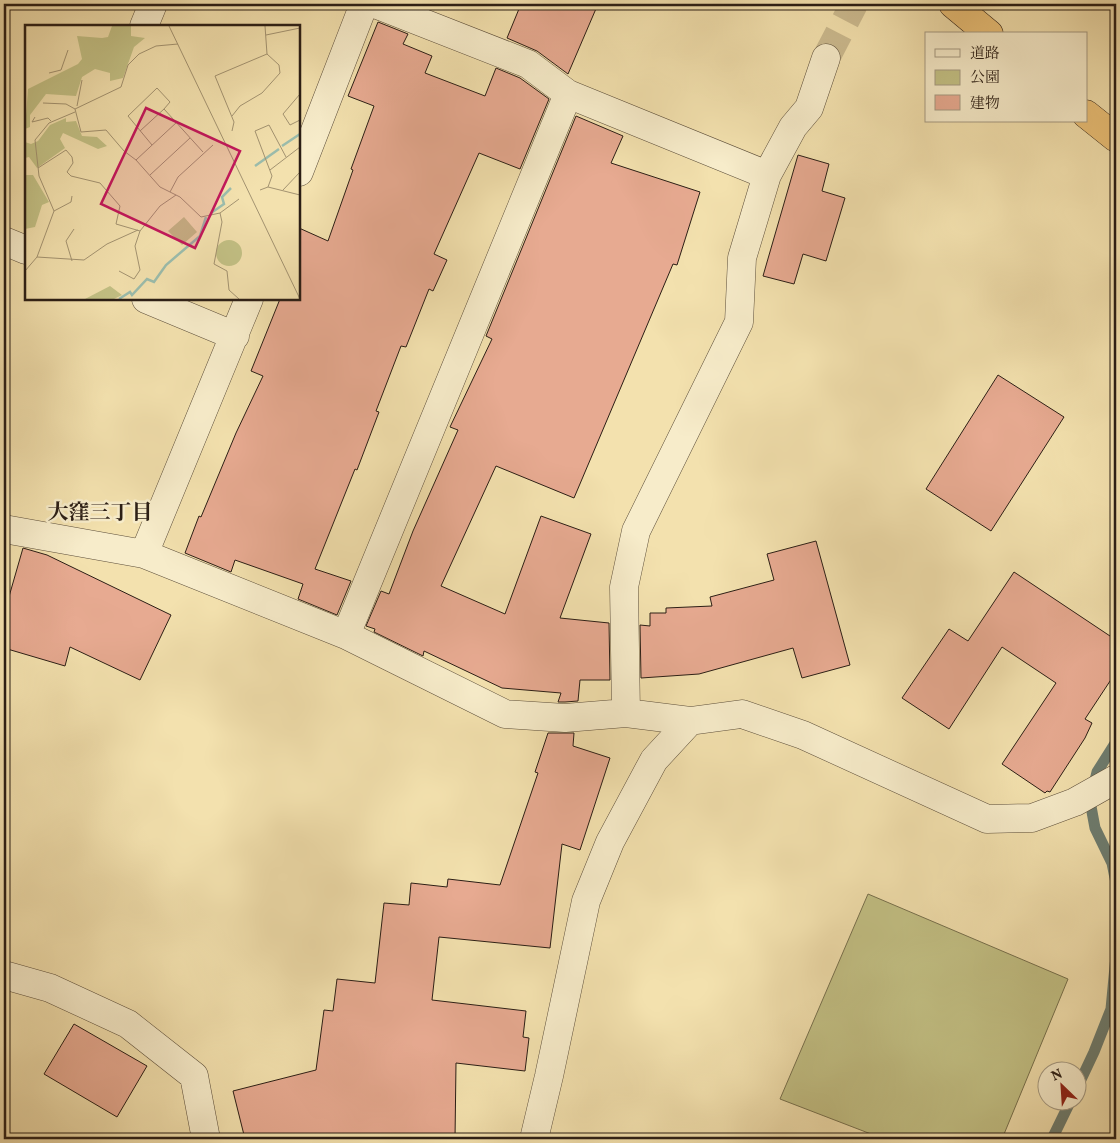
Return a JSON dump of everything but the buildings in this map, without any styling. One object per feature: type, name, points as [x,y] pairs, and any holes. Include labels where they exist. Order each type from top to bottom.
[{"type":"highway","points":[[953,4],[987,32]]},
{"type":"highway","points":[[1088,116],[1116,138]]},
{"type":"street","points":[[144,25],[153,4]]},
{"type":"street","points":[[300,169],[364,4]]},
{"type":"street","points":[[375,4],[528,64],[568,94],[767,174]]},
{"type":"street","points":[[626,713],[624,587],[636,531],[739,322],[742,258],[767,174],[793,126],[809,108],[826,58]]},
{"type":"street","points":[[346,635],[568,94]]},
{"type":"street","points":[[4,241],[25,250]]},
{"type":"street","points":[[148,300],[235,336]]},
{"type":"street","points":[[144,554],[250,300]]},
{"type":"street","points":[[4,529],[144,554],[346,635],[505,714],[565,718],[626,713],[690,721],[742,714],[803,734],[986,820],[1032,818],[1075,802],[1115,780]]},
{"type":"street","points":[[534,1139],[586,901],[610,842],[654,760],[690,721]]},
{"type":"street","points":[[4,975],[50,988],[128,1024],[194,1076],[206,1139]]},
{"type":"green space","points":[[868,894],[1068,979],[1002,1139],[884,1139],[780,1099]]},
{"type":"waterway","points":[[1116,742],[1097,772],[1090,801],[1095,828],[1112,863],[1116,883]]},
{"type":"waterway","points":[[1088,1065],[1111,1009],[1116,956]]},
{"type":"waterway","points":[[1052,1139],[1066,1110]]},
{"type":"tunnel","points":[[826,58],[854,4]]},
{"type":"district","name":"大窪三丁目","points":[[100,512]]}]
